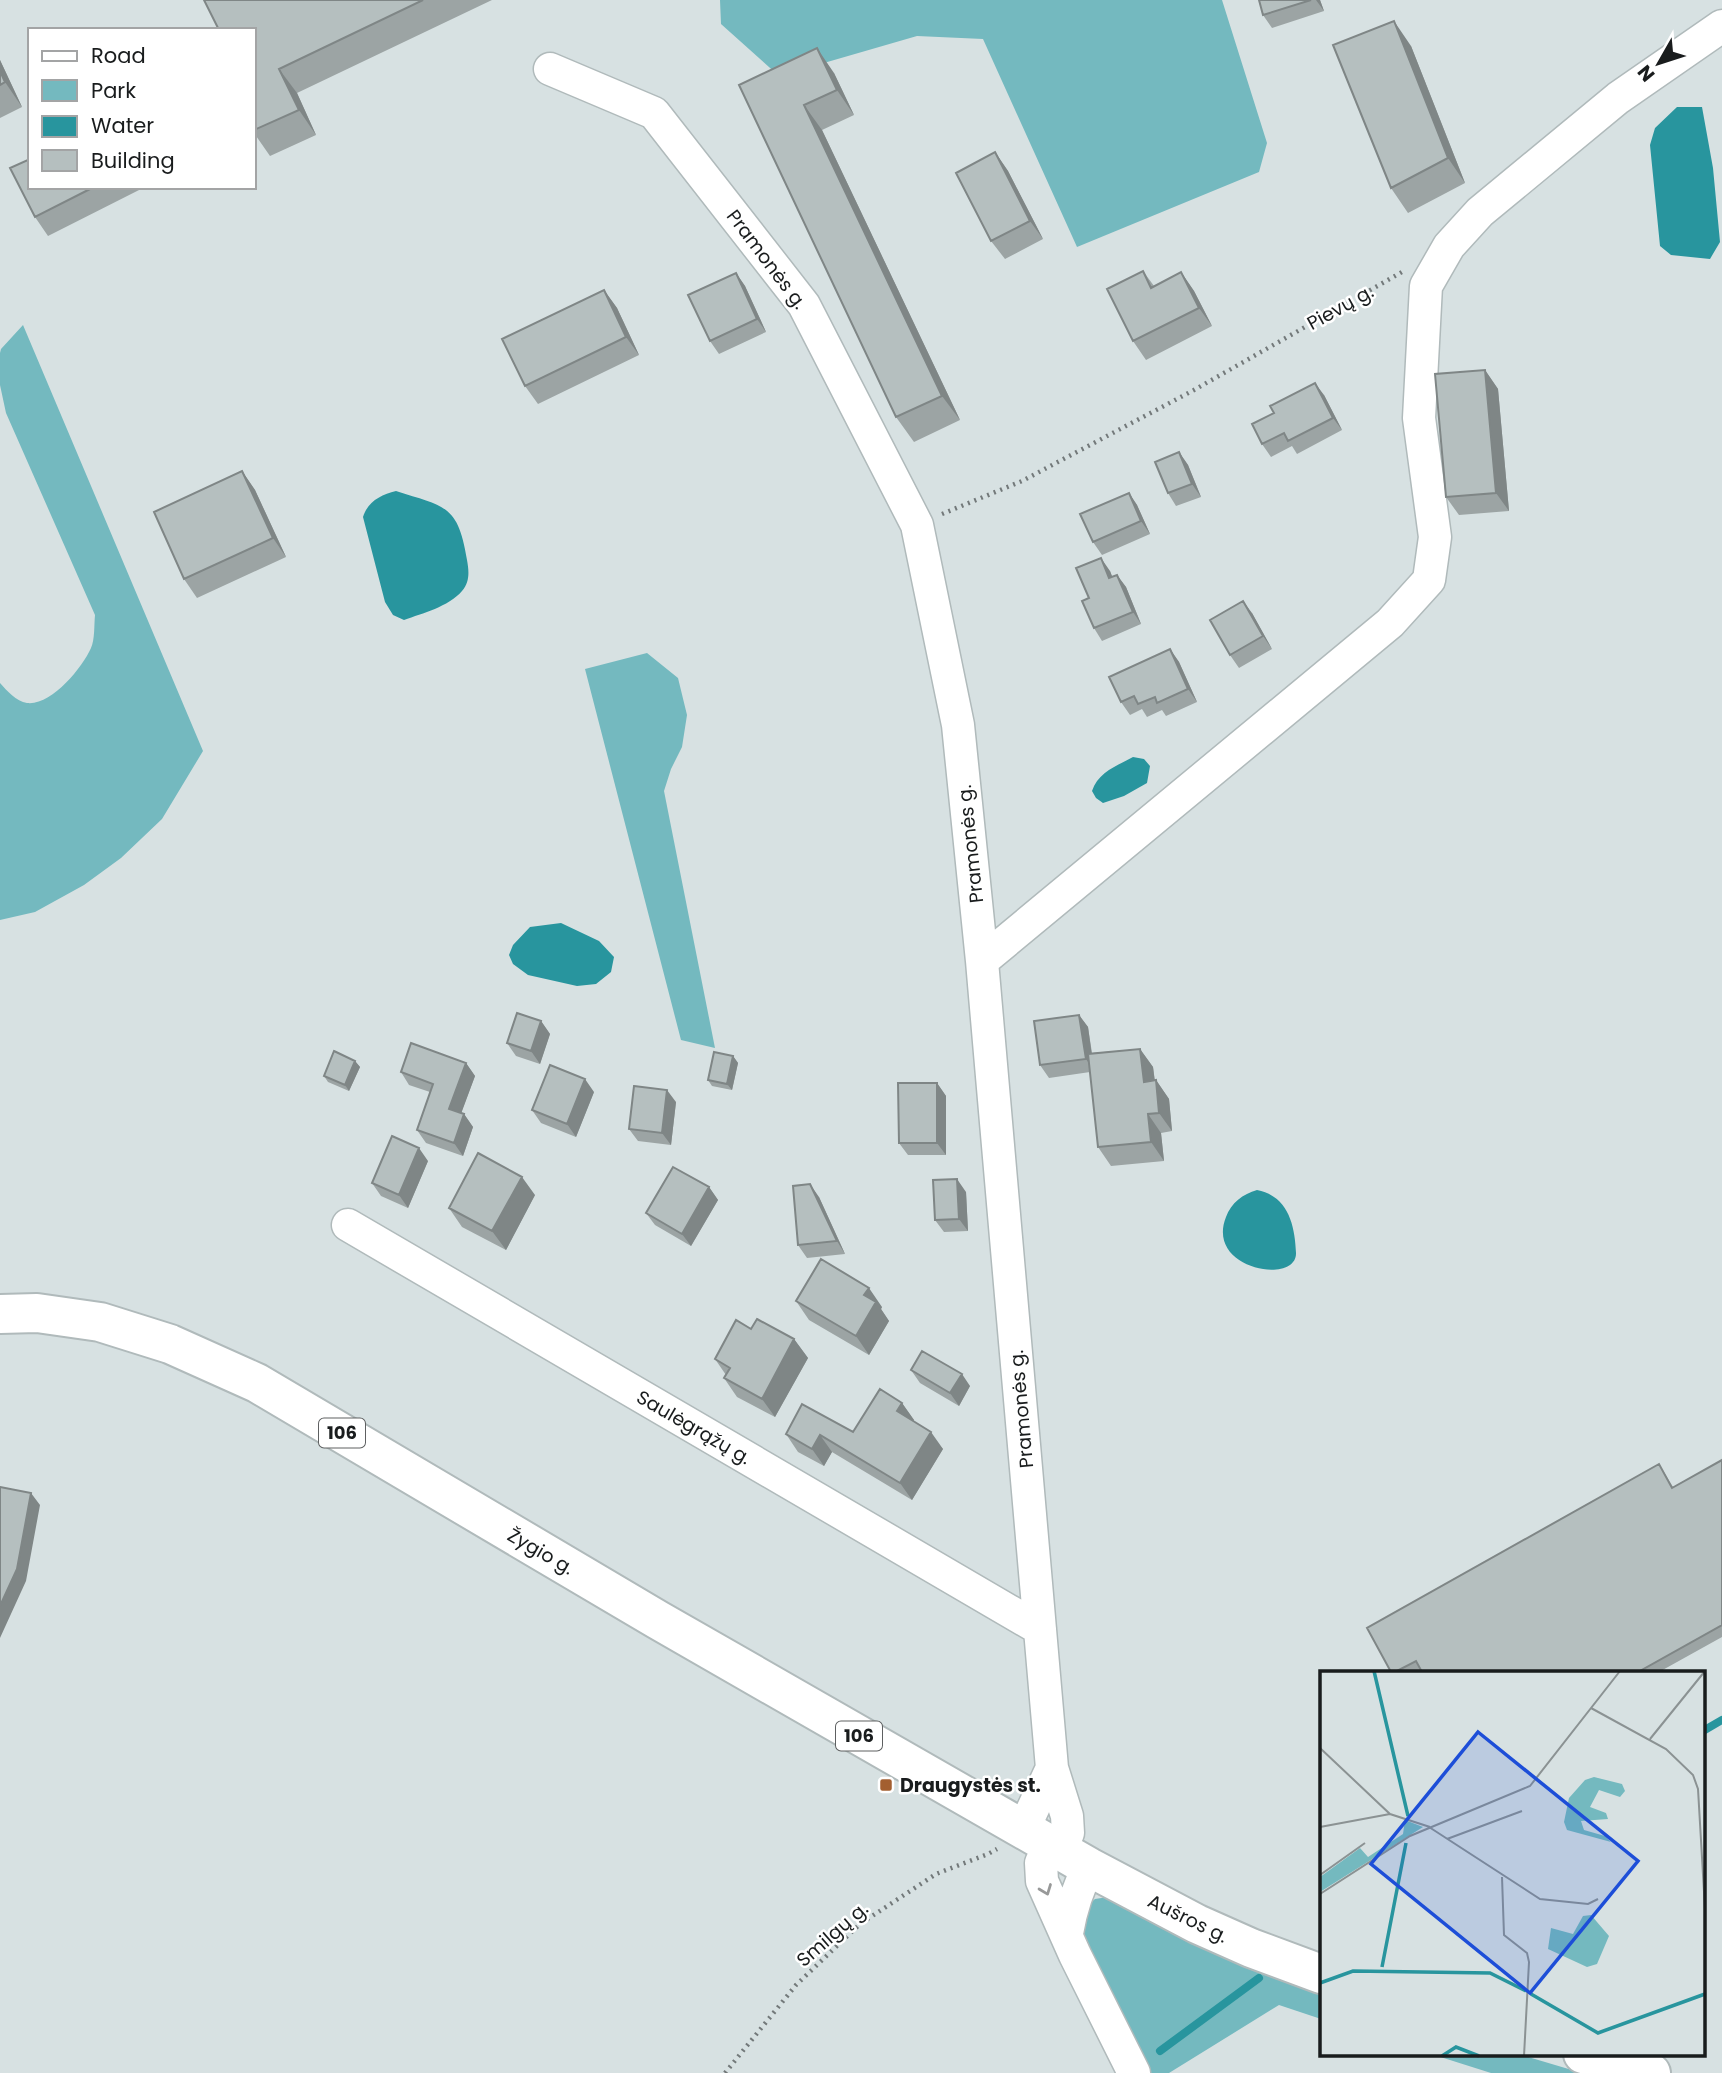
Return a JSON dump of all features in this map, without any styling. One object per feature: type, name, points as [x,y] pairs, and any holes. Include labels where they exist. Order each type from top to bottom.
[{"type":"main road","name":"Žygio g.","points":[[0,1314],[37,1313],[100,1322],[170,1345],[257,1383],[1055,1848]]},
{"type":"main road","name":"Aušros g.","points":[[1055,1848],[1197,1924],[1320,1974]]},
{"type":"main road","points":[[1590,2056],[1651,2073]]},
{"type":"street","points":[[982,961],[1390,623],[1429,580],[1435,537],[1419,418],[1426,286],[1449,246],[1480,212],[1618,98],[1722,26]]},
{"type":"street","name":"Pramonės g.","points":[[550,69],[653,113],[804,305],[917,525],[958,725],[982,961],[1052,1768],[1067,1816],[1068,1833],[1055,1848]]},
{"type":"street","name":"Saulėgrąžų g.","points":[[348,1225],[1040,1629]]},
{"type":"street","points":[[1052,1768],[1055,1848],[1077,1889],[1070,1910],[1067,1933]]},
{"type":"street","points":[[1055,1848],[1041,1863],[1042,1881],[1075,1955],[1134,2073]]},
{"type":"path","name":"Pievų g.","points":[[917,525],[1022,481],[1194,390],[1449,246]]},
{"type":"path","name":"Smilgų g.","points":[[725,2073],[796,1985],[860,1924],[936,1874],[988,1854],[1006,1843],[1055,1848]]},
{"type":"green space","points":[[720,0],[1222,0],[1267,143],[1259,172],[1077,247],[983,39],[917,36],[779,76],[721,24]]},
{"type":"green space","points":[[23,325],[203,751],[162,819],[121,858],[84,885],[35,912],[0,920],[0,683],[15,698],[27,703],[36,702],[55,692],[73,675],[91,648],[95,615],[6,413],[0,385],[0,353]]},
{"type":"green space","points":[[647,653],[678,678],[687,715],[682,747],[664,791],[715,1048],[681,1040],[585,669]]},
{"type":"green space","points":[[1108,1897],[1253,1966],[1320,1993],[1320,2019],[1279,2005],[1169,2073],[1148,2073],[1081,1932],[1089,1904],[1095,1899]]},
{"type":"green space","points":[[1437,2056],[1525,2056],[1582,2073],[1491,2073]]},
{"type":"water","points":[[1677,107],[1702,107],[1713,168],[1720,242],[1710,259],[1671,255],[1660,246],[1650,145],[1655,128]]},
{"type":"water","points":[[396,491],[438,505],[454,518],[463,542],[468,568],[466,584],[456,597],[435,609],[404,620],[393,615],[385,602],[363,517],[376,499]]},
{"type":"water","points":[[1133,757],[1144,759],[1150,766],[1147,783],[1124,796],[1103,803],[1096,798],[1092,791],[1099,779],[1109,770]]},
{"type":"water","points":[[561,923],[599,941],[614,957],[611,972],[596,984],[577,986],[528,975],[513,964],[509,955],[513,945],[530,927]]},
{"type":"water","points":[[1257,1190],[1276,1198],[1288,1213],[1291,1222],[1296,1253],[1292,1263],[1283,1268],[1269,1270],[1239,1260],[1228,1249],[1223,1235],[1226,1217],[1234,1203]]},
{"type":"building","points":[[204,0],[423,0],[279,69],[299,110],[256,129],[256,28],[218,28]]},
{"type":"building","points":[[1259,0],[1311,0],[1263,15]]},
{"type":"building","points":[[1394,21],[1448,158],[1391,188],[1333,45]]},
{"type":"building","points":[[817,48],[837,90],[804,105],[942,396],[896,417],[739,85]]},
{"type":"building","points":[[0,71],[5,82],[0,85]]},
{"type":"building","points":[[995,152],[1030,221],[991,241],[956,173]]},
{"type":"building","points":[[28,160],[28,189],[90,189],[35,217],[10,168]]},
{"type":"building","points":[[1143,271],[1151,288],[1181,272],[1199,308],[1133,341],[1107,289]]},
{"type":"building","points":[[736,273],[757,319],[710,341],[688,295]]},
{"type":"building","points":[[604,290],[626,337],[525,386],[502,339]]},
{"type":"building","points":[[1485,370],[1496,493],[1446,497],[1435,374]]},
{"type":"building","points":[[1315,383],[1333,418],[1288,441],[1284,433],[1262,444],[1252,424],[1274,413],[1270,406]]},
{"type":"building","points":[[1179,452],[1192,484],[1168,493],[1155,462]]},
{"type":"building","points":[[242,471],[273,538],[184,579],[154,512]]},
{"type":"building","points":[[1129,493],[1141,521],[1093,542],[1080,514]]},
{"type":"building","points":[[1101,558],[1109,578],[1117,575],[1133,612],[1094,628],[1082,601],[1089,598],[1076,568]]},
{"type":"building","points":[[1243,601],[1263,636],[1230,655],[1210,620]]},
{"type":"building","points":[[1170,649],[1188,689],[1157,703],[1155,697],[1138,704],[1134,696],[1121,702],[1109,677]]},
{"type":"building","points":[[517,1013],[541,1021],[531,1051],[507,1043]]},
{"type":"building","points":[[1079,1015],[1086,1059],[1040,1065],[1034,1021]]},
{"type":"building","points":[[411,1043],[466,1063],[449,1109],[464,1114],[454,1143],[417,1130],[433,1084],[401,1072]]},
{"type":"building","points":[[1140,1049],[1144,1082],[1156,1080],[1159,1113],[1148,1114],[1151,1142],[1098,1147],[1088,1054]]},
{"type":"building","points":[[334,1051],[355,1061],[345,1085],[324,1076]]},
{"type":"building","points":[[714,1052],[733,1056],[727,1084],[708,1080]]},
{"type":"building","points":[[550,1065],[585,1079],[567,1124],[532,1110]]},
{"type":"building","points":[[898,1083],[937,1083],[937,1143],[899,1143]]},
{"type":"building","points":[[634,1086],[667,1090],[662,1133],[629,1129]]},
{"type":"building","points":[[392,1136],[419,1148],[399,1195],[372,1183]]},
{"type":"building","points":[[478,1153],[522,1177],[492,1231],[449,1208]]},
{"type":"building","points":[[673,1167],[709,1187],[682,1234],[646,1213]]},
{"type":"building","points":[[957,1179],[959,1219],[935,1220],[933,1180]]},
{"type":"building","points":[[810,1184],[837,1241],[798,1245],[793,1186]]},
{"type":"building","points":[[821,1259],[869,1288],[864,1295],[876,1302],[856,1336],[796,1301]]},
{"type":"building","points":[[757,1319],[794,1339],[762,1399],[724,1378],[730,1368],[715,1359],[736,1320],[751,1329]]},
{"type":"building","points":[[922,1351],[962,1374],[950,1393],[911,1370]]},
{"type":"building","points":[[880,1389],[902,1403],[897,1411],[931,1432],[900,1483],[820,1435],[812,1449],[786,1434],[802,1404],[853,1432]]},
{"type":"building","points":[[1722,1460],[1722,1625],[1640,1671],[1421,1671],[1416,1661],[1397,1671],[1390,1671],[1367,1628],[1659,1464],[1672,1488]]},
{"type":"building","points":[[0,1487],[31,1493],[17,1569],[0,1606]]},
{"type":"waterway","points":[[1704,1730],[1722,1720]]},
{"type":"waterway","points":[[1160,2051],[1259,1978]]},
{"type":"place","name":"Draugystės st.","points":[[886,1785]]}]
